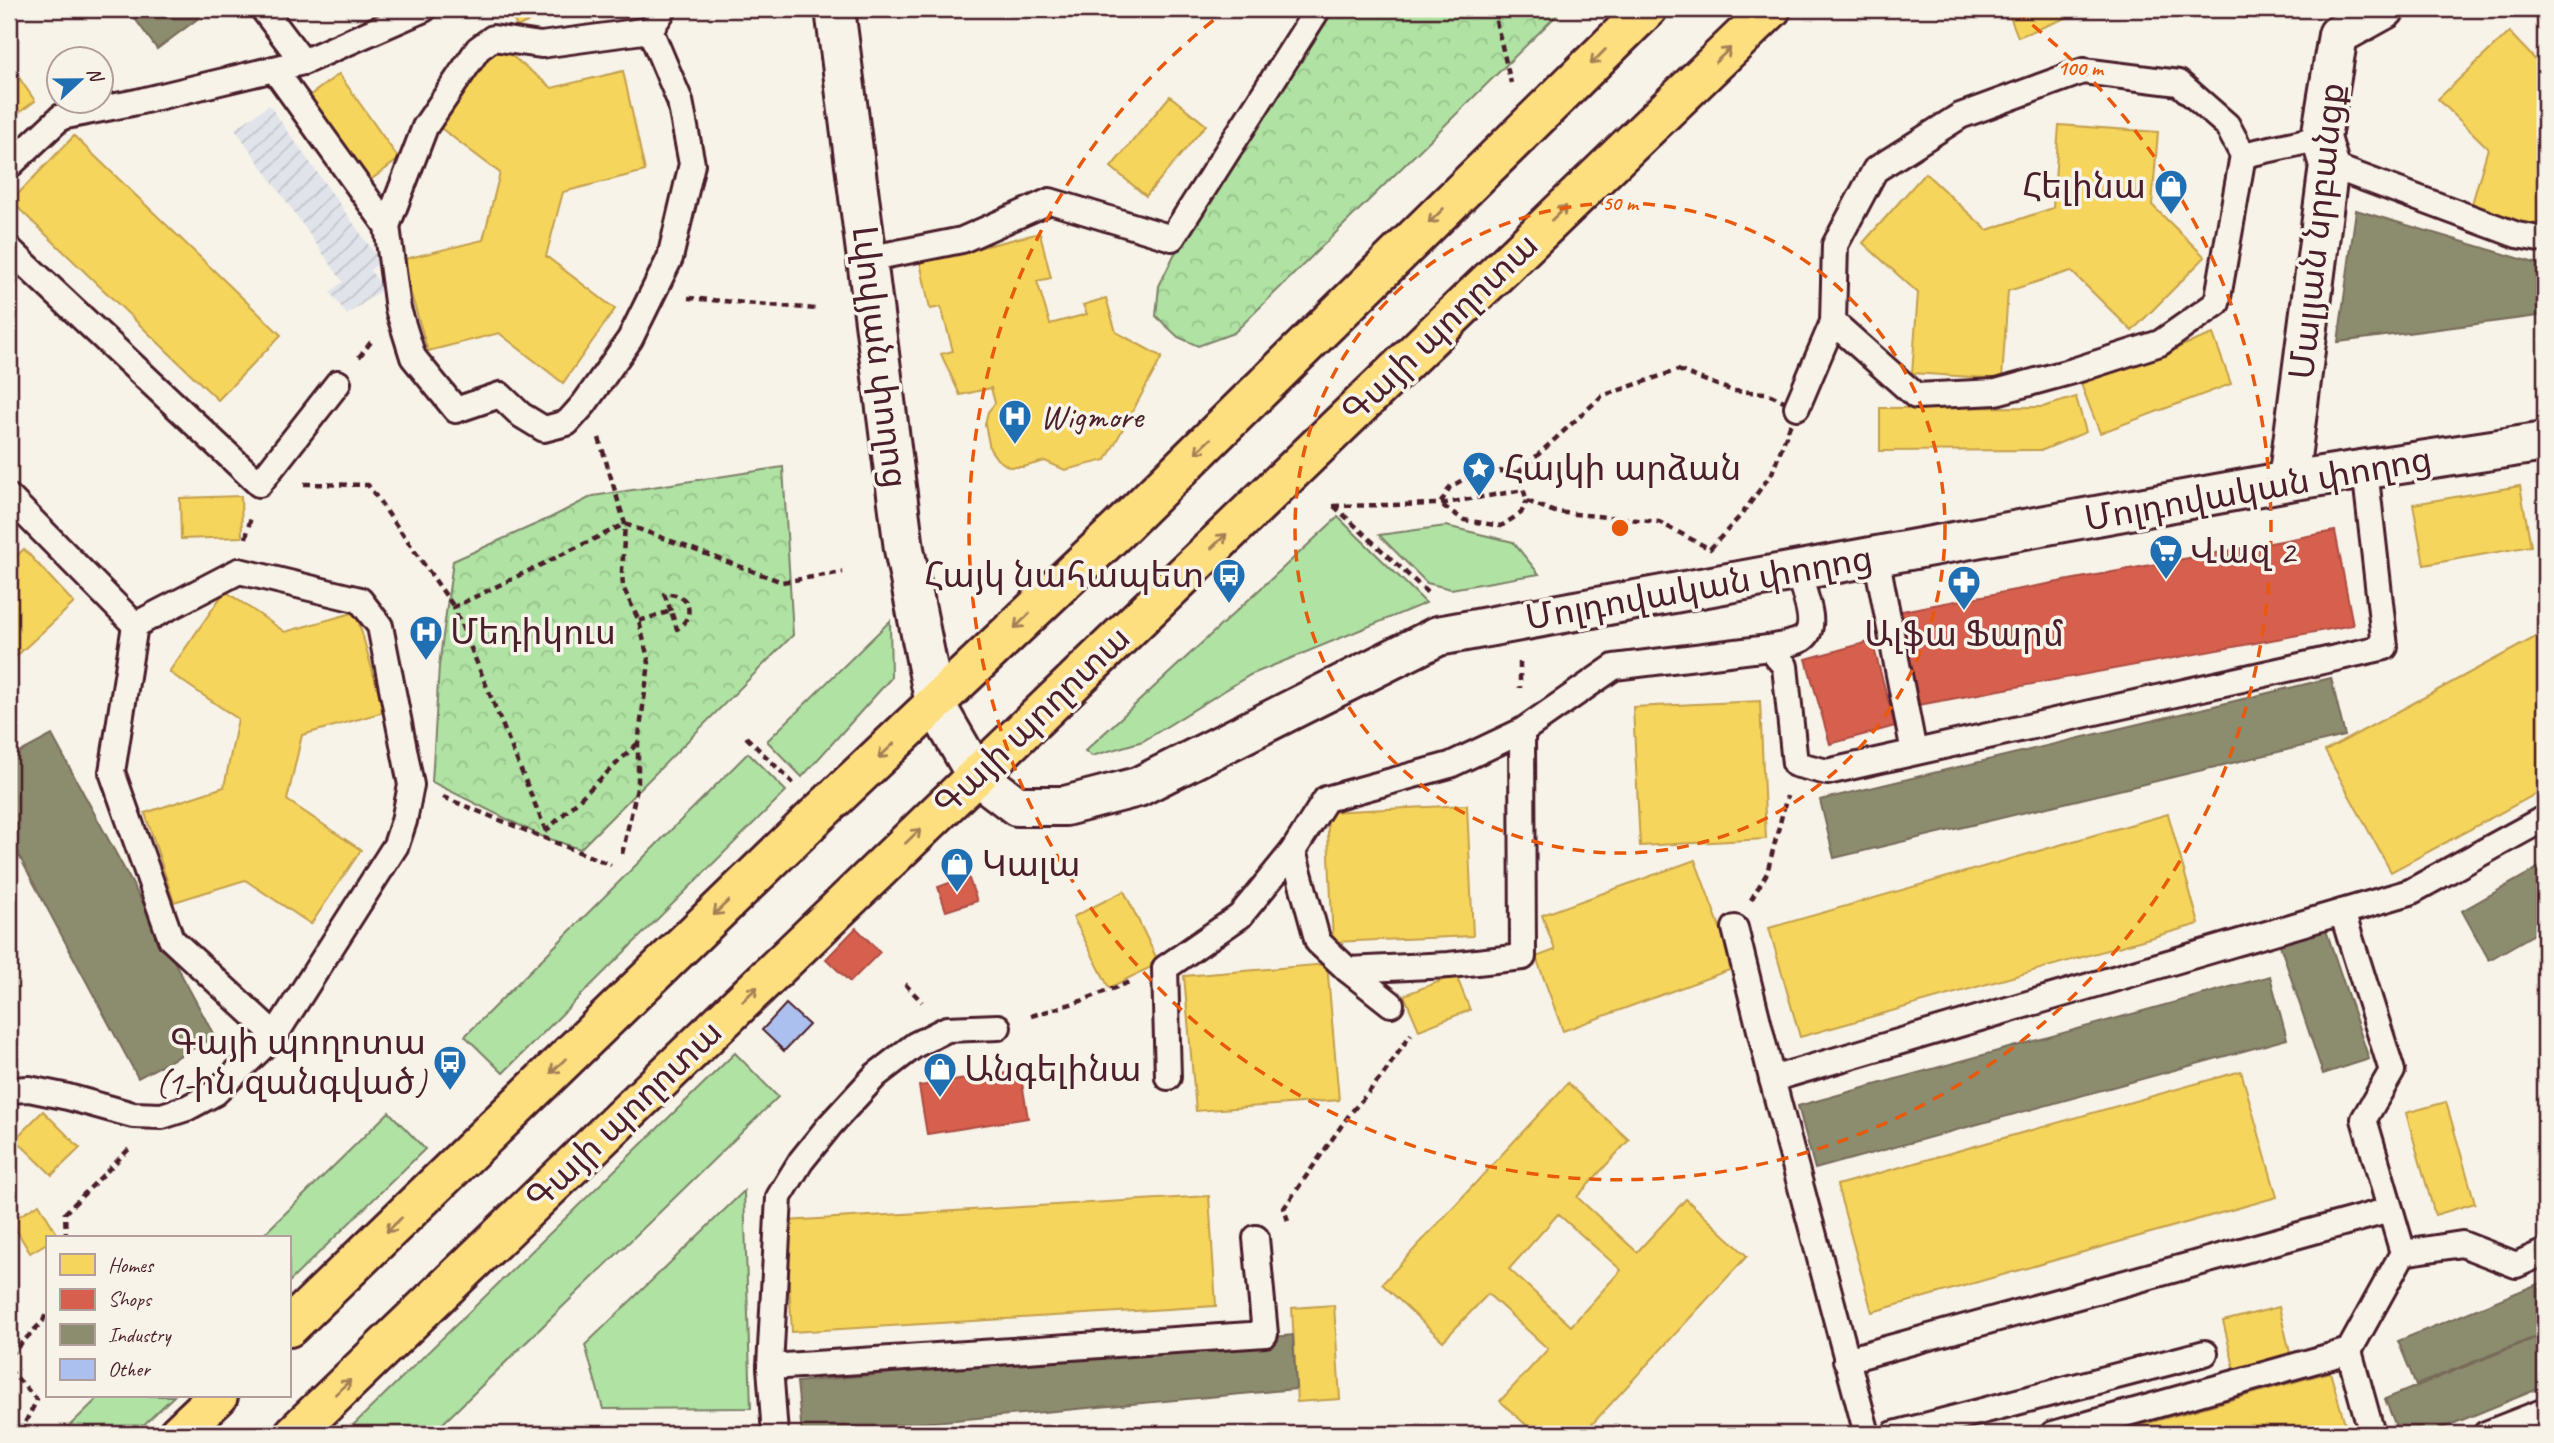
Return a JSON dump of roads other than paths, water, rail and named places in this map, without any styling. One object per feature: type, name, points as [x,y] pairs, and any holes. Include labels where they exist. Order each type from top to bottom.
[{"type":"main road","points":[[290,1326],[817,815],[1111,537],[1647,9]]},
{"type":"main road","name":"Գայի պողոտա","points":[[294,1434],[1771,9]]},
{"type":"main road","points":[[178,1434],[216,1398]]},
{"type":"street","name":"Լվովյան փողոց","points":[[835,9],[904,549],[935,704]]},
{"type":"street","name":"Մալյան նրբանցք","points":[[2288,481],[2338,35],[2385,9]]},
{"type":"street","name":"Մոլդովական փողոց","points":[[935,704],[976,775],[1017,806],[1065,806],[1138,787],[1438,636],[2288,481],[2545,442]]},
{"type":"lane","points":[[263,9],[303,62]]},
{"type":"lane","points":[[9,166],[61,117],[137,102],[303,62],[424,9]]},
{"type":"lane","points":[[387,226],[425,127],[478,48],[493,38],[541,45],[650,30],[664,9]]},
{"type":"lane","points":[[867,259],[962,240],[1049,201],[1172,238],[1318,9]]},
{"type":"lane","points":[[274,69],[387,226],[398,309],[412,357],[456,410],[500,395],[521,415],[544,429],[567,423],[607,372],[630,339],[670,258],[692,164],[680,101],[650,30]]},
{"type":"lane","points":[[1797,407],[1833,322],[1835,246],[1875,170],[1960,116],[2083,71],[2179,83],[2227,125],[2243,155],[2217,303],[2160,343],[1996,392],[1916,396],[1833,322]]},
{"type":"lane","points":[[2243,155],[2325,151],[2517,235],[2545,240]]},
{"type":"lane","points":[[9,249],[259,484],[338,383]]},
{"type":"lane","points":[[1769,648],[1785,666],[1795,764],[1827,772],[2385,647],[2365,469]]},
{"type":"lane","points":[[9,497],[135,625]]},
{"type":"lane","points":[[1875,556],[1913,752]]},
{"type":"lane","points":[[1168,1077],[1165,968],[1240,916],[1293,851],[1326,799],[1450,765],[1522,731],[1614,667],[1769,648],[1800,640],[1810,632],[1812,622],[1797,570]]},
{"type":"lane","points":[[9,1090],[29,1089],[133,1115],[162,1116],[187,1108],[215,1093],[275,1035],[396,845],[404,821],[411,785],[380,626],[360,600],[239,571],[135,625]]},
{"type":"lane","points":[[135,625],[113,772],[171,939],[275,1035]]},
{"type":"lane","points":[[1348,970],[1448,965],[1523,957],[1522,731]]},
{"type":"lane","points":[[1772,1079],[2410,892],[2545,818]]},
{"type":"lane","points":[[1293,851],[1318,942],[1391,1004]]},
{"type":"lane","points":[[2342,912],[2392,1071],[2364,1119],[2403,1253],[2349,1351],[2372,1434]]},
{"type":"lane","points":[[1735,928],[1772,1079],[1867,1434]]},
{"type":"lane","points":[[775,1434],[770,1367],[779,1197],[830,1125],[876,1075],[915,1045],[947,1029],[998,1027]]},
{"type":"lane","points":[[1846,1360],[2390,1210]]},
{"type":"lane","points":[[770,1367],[1265,1334],[1256,1238]]},
{"type":"lane","points":[[2403,1253],[2462,1244],[2516,1265],[2545,1252]]},
{"type":"lane","points":[[2053,1434],[2349,1351]]},
{"type":"lane","points":[[1894,1434],[2205,1353]]},
{"type":"lane","points":[[2486,1434],[2545,1411]]},
{"type":"place","name":"Հելինա","points":[[2171,216]]},
{"type":"place","name":"Wigmore","points":[[1015,446]]},
{"type":"place","name":"Հայկի արձան","points":[[1479,498]]},
{"type":"place","name":"Վազ 2","points":[[2166,581]]},
{"type":"place","name":"Հայկ նահապետ","points":[[1229,605]]},
{"type":"place","name":"Ալֆա Ֆարմ","points":[[1964,612]]},
{"type":"place","name":"Մեդիկուս","points":[[426,662]]},
{"type":"place","name":"Կալա","points":[[957,894]]},
{"type":"place","name":"Գայի պողոտա (1-ին զանգված)","points":[[450,1092]]},
{"type":"place","name":"Անգելինա","points":[[940,1099]]}]
